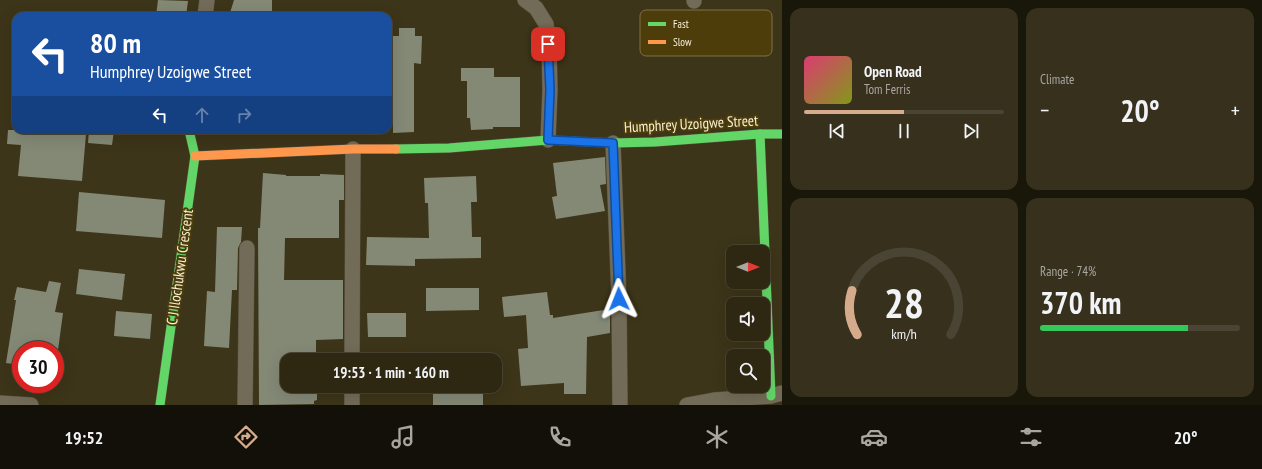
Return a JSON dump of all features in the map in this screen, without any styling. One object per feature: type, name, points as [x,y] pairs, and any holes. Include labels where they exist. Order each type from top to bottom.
[{"type":"street","points":[[206,12],[207,0]]},
{"type":"street","points":[[525,0],[536,8],[546,24],[550,90],[548,140]]},
{"type":"street","name":"C J Ilochukwu Crescent","points":[[160,405],[195,156],[190,134]]},
{"type":"street","points":[[687,405],[714,403],[776,394],[760,134]]},
{"type":"street","name":"Humphrey Uzoigwe Street","points":[[195,156],[352,149],[449,148],[548,140],[613,143],[655,142],[760,134],[782,134]]},
{"type":"street","points":[[613,143],[619,299],[620,405]]},
{"type":"street","points":[[352,149],[352,353]]},
{"type":"street","points":[[244,405],[247,248]]},
{"type":"street","points":[[352,393],[352,405]]},
{"type":"street","points":[[0,403],[31,405]]},
{"type":"building","points":[[158,0],[188,1],[187,12],[156,12]]},
{"type":"building","points":[[234,0],[272,0],[272,12],[230,12]]},
{"type":"building","points":[[399,28],[415,28],[415,36],[422,36],[421,64],[414,63],[414,132],[393,133],[393,36],[399,36]]},
{"type":"building","points":[[461,68],[494,68],[494,77],[520,77],[520,127],[493,127],[493,129],[471,130],[470,118],[467,118],[467,81],[461,81]]},
{"type":"building","points":[[8,130],[12,130],[12,134],[86,134],[82,181],[18,176],[21,145],[7,144]]},
{"type":"building","points":[[89,134],[113,134],[112,145],[88,143]]},
{"type":"building","points":[[605,157],[606,184],[600,185],[605,211],[556,219],[552,197],[557,196],[553,163]]},
{"type":"building","points":[[263,173],[286,176],[320,176],[320,174],[344,175],[344,200],[339,200],[339,238],[285,238],[284,280],[343,280],[343,339],[316,340],[316,353],[280,353],[280,393],[317,393],[317,400],[314,401],[314,404],[259,405],[258,228],[260,228]]},
{"type":"building","points":[[476,176],[477,202],[471,202],[472,237],[481,237],[481,258],[415,259],[415,266],[366,265],[367,237],[429,238],[428,203],[425,203],[424,178]]},
{"type":"building","points":[[79,192],[165,200],[162,238],[76,231]]},
{"type":"building","points":[[217,227],[242,227],[241,242],[238,248],[237,290],[232,290],[229,348],[204,346],[207,291],[215,292]]},
{"type":"building","points":[[79,269],[125,274],[122,300],[76,294]]},
{"type":"building","points":[[49,281],[61,283],[55,312],[63,313],[59,341],[12,341],[12,364],[6,363],[17,287],[46,292]]},
{"type":"building","points":[[426,288],[479,288],[479,310],[426,311]]},
{"type":"building","points":[[547,292],[550,315],[553,315],[553,318],[610,309],[610,333],[587,337],[586,394],[564,394],[564,383],[521,386],[518,349],[528,348],[526,315],[504,317],[502,297]]},
{"type":"building","points":[[116,311],[152,314],[150,339],[114,336]]},
{"type":"building","points":[[367,313],[406,313],[406,337],[368,337]]},
{"type":"building","points":[[433,393],[483,393],[483,405],[433,405]]},
{"type":"traffic: fast","points":[[160,405],[195,156],[190,134]]},
{"type":"traffic: fast","points":[[760,134],[771,396]]},
{"type":"traffic: fast","points":[[396,149],[449,148],[548,140],[613,143],[655,142],[760,134],[782,134]]},
{"type":"traffic: slow","points":[[195,156],[353,149],[396,149]]},
{"type":"route","points":[[548,44],[550,90],[548,140],[613,143],[619,299]]}]
